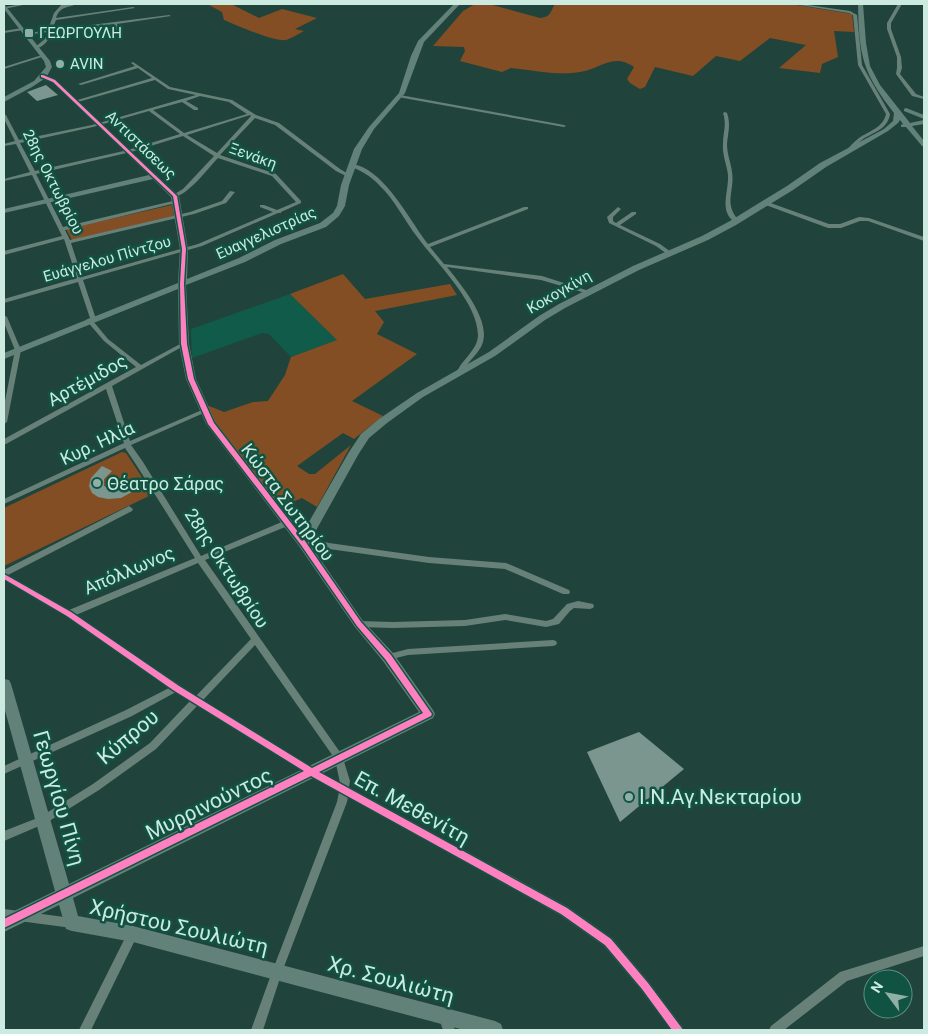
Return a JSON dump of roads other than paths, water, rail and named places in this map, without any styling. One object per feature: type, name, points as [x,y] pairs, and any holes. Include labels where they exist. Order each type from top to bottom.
[{"type":"street","points":[[4,7],[26,4]]},
{"type":"street","points":[[36,48],[47,40],[54,19],[63,5],[75,4]]},
{"type":"street","name":"Ευαγγελιστρίας","points":[[4,356],[242,260],[278,242],[323,225],[331,219],[339,208],[348,175],[358,149],[371,128],[400,96],[421,41],[457,4]]},
{"type":"street","points":[[795,4],[850,12],[855,16],[860,64],[888,114],[888,120],[884,125],[857,141],[849,150]]},
{"type":"street","points":[[860,4],[864,57],[868,68],[874,81],[917,121],[924,146]]},
{"type":"street","points":[[867,4],[869,22]]},
{"type":"street","points":[[900,4],[889,24],[900,57],[901,66],[898,74],[914,95],[924,98]]},
{"type":"street","points":[[4,7],[43,56],[48,67],[42,76],[4,100]]},
{"type":"street","points":[[54,19],[133,8]]},
{"type":"street","points":[[4,32],[50,31],[169,16]]},
{"type":"street","points":[[114,23],[119,33]]},
{"type":"street","points":[[4,68],[43,56]]},
{"type":"street","points":[[133,63],[154,79],[172,89],[230,101],[252,115],[276,124],[338,170],[348,175]]},
{"type":"street","points":[[80,84],[138,67]]},
{"type":"street","name":"Αντιστάσεως","points":[[42,76],[54,81],[76,101],[155,176],[176,199],[184,249],[182,284]]},
{"type":"street","points":[[76,101],[154,79]]},
{"type":"street","points":[[4,146],[101,124],[201,95]]},
{"type":"street","points":[[400,96],[564,126]]},
{"type":"street","points":[[182,100],[196,108]]},
{"type":"street","points":[[902,109],[917,121]]},
{"type":"street","points":[[902,109],[898,119],[890,128],[922,135]]},
{"type":"street","name":"Ξενάκη","points":[[150,110],[184,135],[218,156],[274,175],[299,202]]},
{"type":"street","points":[[725,113],[728,124],[724,146],[731,176],[728,203],[729,214],[736,221]]},
{"type":"street","name":"28ης Οκτωβρίου","points":[[4,115],[67,239],[81,280],[91,320],[106,340],[140,368]]},
{"type":"street","points":[[4,180],[129,152],[252,115]]},
{"type":"street","points":[[62,229],[176,199],[218,156],[252,115]]},
{"type":"street","name":"Κοκογκίνη","points":[[304,541],[338,477],[365,436],[420,395],[492,354],[542,318],[589,292],[636,268],[715,233],[823,165],[890,128],[917,121]]},
{"type":"street","points":[[352,165],[368,173],[388,190],[427,246],[443,265],[474,312],[480,325],[479,345],[474,354],[460,369],[459,374]]},
{"type":"street","points":[[4,211],[155,176]]},
{"type":"street","points":[[4,253],[180,216],[224,202],[232,192]]},
{"type":"street","name":"Ευάγγελου Πίντζου","points":[[4,301],[200,245],[299,202]]},
{"type":"street","points":[[765,203],[828,226],[841,226],[858,220],[869,220],[924,240]]},
{"type":"street","points":[[262,206],[279,212]]},
{"type":"street","points":[[427,246],[526,208]]},
{"type":"street","points":[[618,208],[610,220],[616,225],[658,245],[669,253]]},
{"type":"street","points":[[616,225],[634,213]]},
{"type":"street","points":[[443,265],[542,278],[589,292]]},
{"type":"street","name":"Κώστα Σωτηρίου","points":[[182,284],[184,344],[191,379],[204,411],[227,445],[304,541],[359,624],[388,657],[428,714]]},
{"type":"street","points":[[4,317],[18,350],[4,422]]},
{"type":"street","name":"Αρτέμιδος","points":[[4,442],[184,344]]},
{"type":"street","name":"28ης Οκτωβρίου","points":[[108,385],[126,444],[199,558],[339,758]]},
{"type":"street","name":"Κυρ. Ηλία","points":[[4,502],[126,444],[204,411]]},
{"type":"street","points":[[4,574],[128,509]]},
{"type":"street","name":"Απόλλωνος","points":[[69,614],[287,522]]},
{"type":"street","points":[[304,541],[429,560],[506,566],[566,592]]},
{"type":"street","name":"Επ. Μεθενίτη","points":[[4,574],[69,614],[176,688],[312,772],[564,911],[608,942],[645,986],[678,1030]]},
{"type":"street","points":[[359,624],[393,626],[465,623],[505,617],[546,624],[556,622],[567,607],[576,603],[590,606]]},
{"type":"street","name":"Κύπρου","points":[[4,836],[43,820],[96,787],[153,746],[255,640]]},
{"type":"street","points":[[388,657],[408,652],[553,643]]},
{"type":"street","name":"Γεωργίου Πίνη","points":[[4,684],[72,923]]},
{"type":"street","points":[[4,770],[129,713],[176,688]]},
{"type":"street","name":"Μυρρινούντος","points":[[8,919],[64,894],[428,714]]},
{"type":"street","points":[[257,1030],[276,972],[342,802],[345,781],[339,758]]},
{"type":"street","points":[[8,919],[72,923]]},
{"type":"street","name":"Χρήστου Σουλιώτη","points":[[72,923],[133,934],[276,972]]},
{"type":"street","points":[[85,1030],[133,934]]},
{"type":"street","points":[[775,1030],[844,976],[924,951]]},
{"type":"street","name":"Χρ. Σουλιώτη","points":[[276,972],[447,1024],[495,1030]]},
{"type":"place","name":"ΓΕΩΡΓΟΥΛΗ","points":[[29,33]]},
{"type":"place","name":"AVIN","points":[[60,64]]},
{"type":"place","name":"Θέατρο Σάρας","points":[[97,483]]},
{"type":"place","name":"Ι.Ν.Αγ.Νεκταρίου","points":[[629,797]]}]
